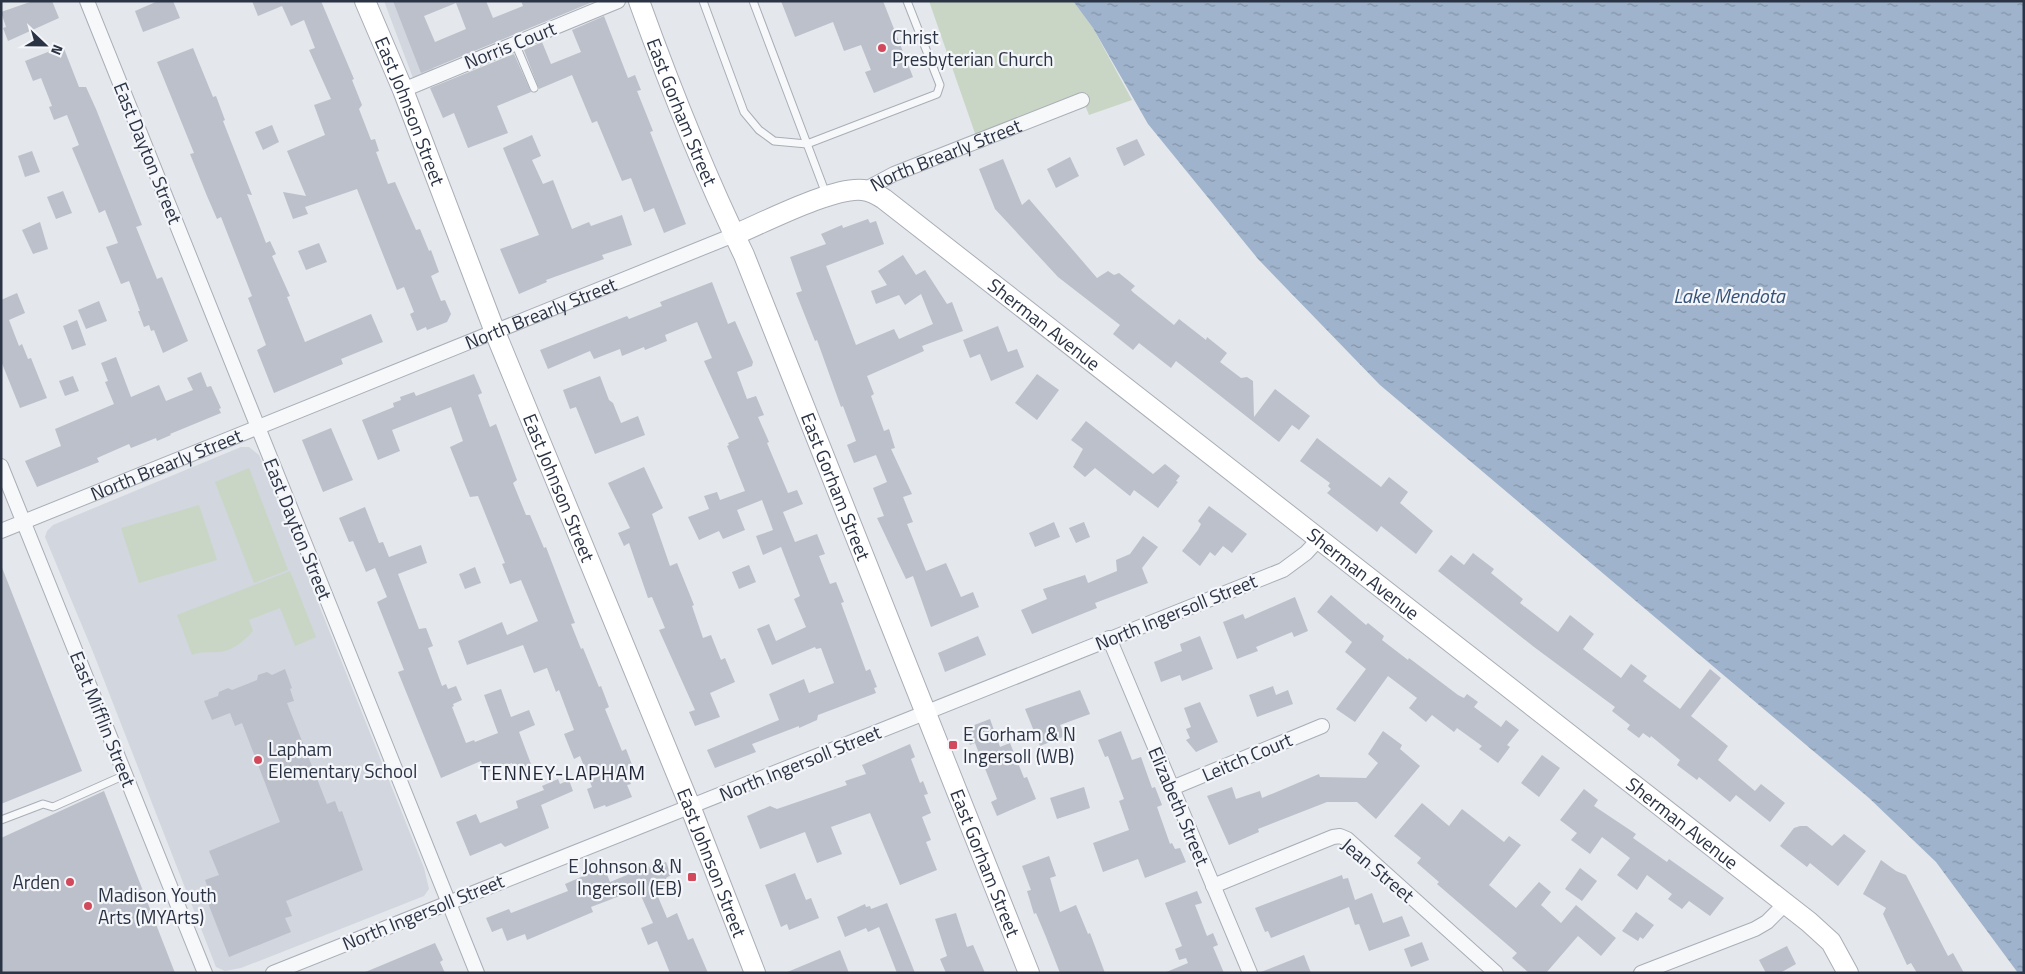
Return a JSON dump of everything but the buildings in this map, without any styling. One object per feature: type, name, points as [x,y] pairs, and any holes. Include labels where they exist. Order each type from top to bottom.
[{"type":"main road","name":"East Johnson Street","points":[[365,1],[403,90],[495,332],[690,806],[755,973]]},
{"type":"main road","name":"East Gorham Street","points":[[639,1],[658,54],[734,235],[927,712],[1029,973]]},
{"type":"main road","name":"North Brearly Street","points":[[734,235],[827,196],[853,190],[864,190]]},
{"type":"main road","name":"Sherman Avenue","points":[[864,190],[884,199],[1785,904],[1831,942],[1848,973]]},
{"type":"street","name":"East Dayton Street","points":[[87,1],[477,973]]},
{"type":"street","name":"Norris Court","points":[[403,90],[618,1]]},
{"type":"street","name":"North Brearly Street","points":[[864,190],[894,174],[1082,100]]},
{"type":"street","name":"North Brearly Street","points":[[1,531],[734,235]]},
{"type":"street","name":"East Mifflin Street","points":[[1,466],[205,973]]},
{"type":"street","name":"North Ingersoll Street","points":[[273,973],[1283,570],[1306,553],[1318,540]]},
{"type":"street","name":"Elizabeth Street","points":[[1109,638],[1250,973]]},
{"type":"street","name":"Leitch Court","points":[[1172,788],[1322,726]]},
{"type":"street","name":"Jean Street","points":[[1213,886],[1333,837],[1340,836],[1346,839],[1496,973]]},
{"type":"street","points":[[1642,973],[1755,929],[1767,922],[1785,904]]},
{"type":"lane","points":[[703,1],[744,112],[759,130],[774,141],[806,144],[937,94],[940,85],[907,1]]},
{"type":"lane","points":[[753,1],[827,196]]},
{"type":"lane","points":[[515,43],[534,88]]},
{"type":"lane","points":[[1,820],[43,804],[53,807],[126,775]]},
{"type":"shaded area","points":[[384,1],[408,1],[435,73],[416,80],[413,78]]},
{"type":"shaded area","name":"Lapham Elementary School","points":[[241,447],[249,447],[259,455],[424,868],[429,889],[424,896],[241,968],[225,971],[216,967],[93,652],[45,537],[47,531],[53,525]]},
{"type":"green space","points":[[929,1],[1073,1],[1093,28],[1132,100],[1089,115],[1083,100],[978,142]]},
{"type":"green space","points":[[249,468],[288,570],[254,583],[215,482]]},
{"type":"green space","points":[[199,505],[217,560],[139,583],[121,528]]},
{"type":"green space","points":[[290,571],[316,637],[295,646],[280,608],[249,620],[253,631],[234,647],[220,652],[192,655],[177,615]]},
{"type":"water","name":"Lake Mendota","points":[[1073,1],[2024,1],[2024,973],[2018,973],[1936,862],[1869,798],[1380,385],[1258,259],[1148,124],[1093,28]]},
{"type":"place","name":"Christ Presbyterian Church","points":[[882,48]]},
{"type":"place","name":"E Gorham & N Ingersoll (WB)","points":[[953,745]]},
{"type":"place","name":"Lapham Elementary School","points":[[258,760]]},
{"type":"place","name":"E Johnson & N Ingersoll (EB)","points":[[692,877]]},
{"type":"place","name":"Arden","points":[[70,882]]},
{"type":"place","name":"Madison Youth Arts (MYArts)","points":[[88,906]]},
{"type":"district","name":"TENNEY-LAPHAM","points":[[563,773]]}]
